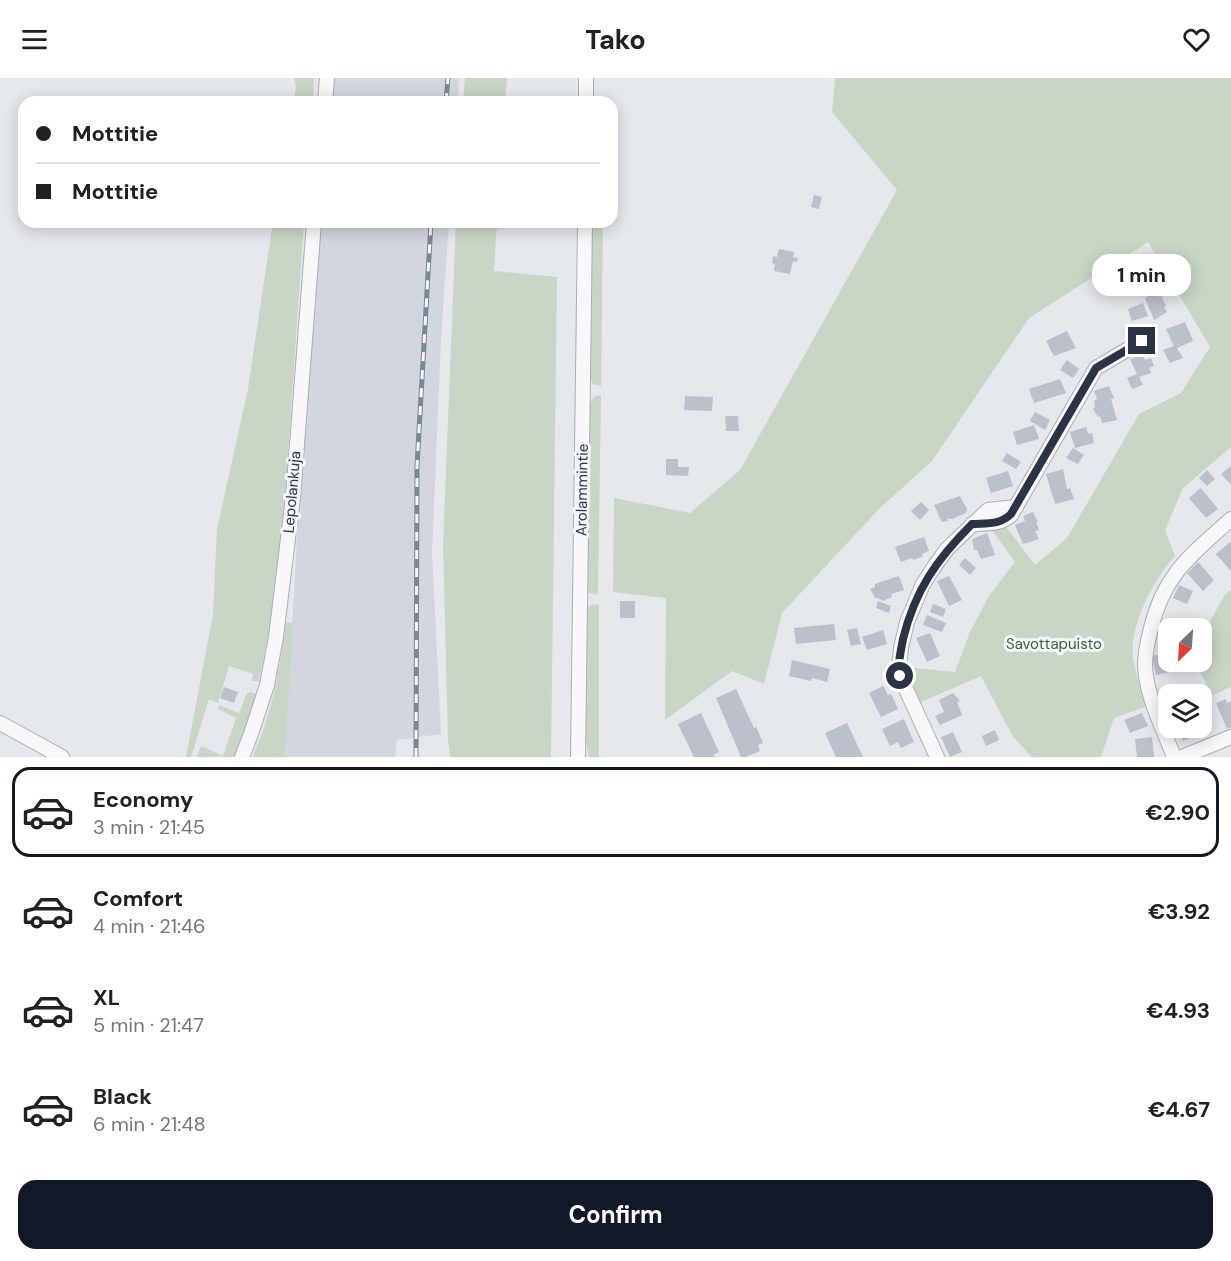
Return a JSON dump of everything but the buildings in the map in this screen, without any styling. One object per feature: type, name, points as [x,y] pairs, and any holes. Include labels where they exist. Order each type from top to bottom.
[{"type":"street","points":[[326,96],[327,78]]},
{"type":"street","points":[[586,78],[586,96]]},
{"type":"street","name":"Lepolankuja","points":[[242,757],[252,734],[267,685],[276,637],[292,497],[314,228]]},
{"type":"street","name":"Arolammintie","points":[[578,757],[585,228]]},
{"type":"street","points":[[937,757],[898,670],[907,622],[923,584],[947,549],[972,524],[1004,521],[1016,507],[1096,368],[1142,341]]},
{"type":"street","points":[[1174,757],[1147,679],[1146,652],[1151,630],[1167,584],[1175,572],[1185,560],[1231,519]]},
{"type":"street","points":[[0,723],[62,757]]},
{"type":"street","points":[[1182,757],[1202,753],[1231,737]]},
{"type":"shaded area","points":[[335,78],[459,78],[458,96],[331,96]]},
{"type":"shaded area","points":[[318,228],[449,228],[441,338],[432,553],[441,734],[397,740],[395,757],[285,757],[302,446]]},
{"type":"green space","points":[[294,78],[314,78],[313,96],[295,96]]},
{"type":"green space","points":[[465,78],[507,78],[506,96],[464,96]]},
{"type":"green space","name":"Savottapuisto","points":[[835,78],[1231,78],[1231,447],[1183,488],[1165,530],[1175,556],[1151,590],[1139,617],[1133,644],[1135,669],[1147,706],[1114,718],[1101,757],[1032,757],[1013,737],[981,676],[919,703],[907,667],[955,672],[970,632],[989,596],[1015,562],[991,529],[1007,528],[1035,565],[1067,538],[1139,414],[1181,393],[1210,347],[1148,242],[1029,318],[932,461],[879,509],[782,613],[764,684],[732,671],[665,720],[666,598],[613,592],[614,498],[690,513],[740,470],[897,190],[832,112]]},
{"type":"green space","points":[[272,228],[304,228],[285,498],[272,617],[259,681],[252,681],[253,674],[229,666],[218,703],[209,699],[191,757],[186,757],[213,614],[217,529],[248,389]]},
{"type":"green space","points":[[456,228],[497,228],[494,271],[557,277],[551,757],[450,757],[443,544]]},
{"type":"green space","points":[[590,228],[603,228],[601,386],[593,384],[589,379]]},
{"type":"green space","points":[[601,395],[598,595],[589,593],[587,590],[589,404],[595,396]]},
{"type":"green space","points":[[1231,590],[1231,687],[1212,696],[1212,684],[1206,684],[1200,672],[1212,672],[1212,618],[1224,596]]},
{"type":"green space","points":[[599,604],[599,757],[589,757],[586,741],[587,608],[590,605]]},
{"type":"green space","points":[[286,622],[293,623],[285,757],[252,757],[265,725],[274,691]]},
{"type":"green space","points":[[247,693],[257,694],[236,757],[197,757],[201,746],[223,756],[236,718],[218,709],[219,705],[239,713]]},
{"type":"railway","points":[[446,96],[448,78]]},
{"type":"railway","points":[[416,757],[417,466],[431,228]]},
{"type":"route","points":[[900,676],[898,670],[907,622],[923,584],[947,549],[972,524],[1004,521],[1011,514],[1096,368],[1142,341]]}]
